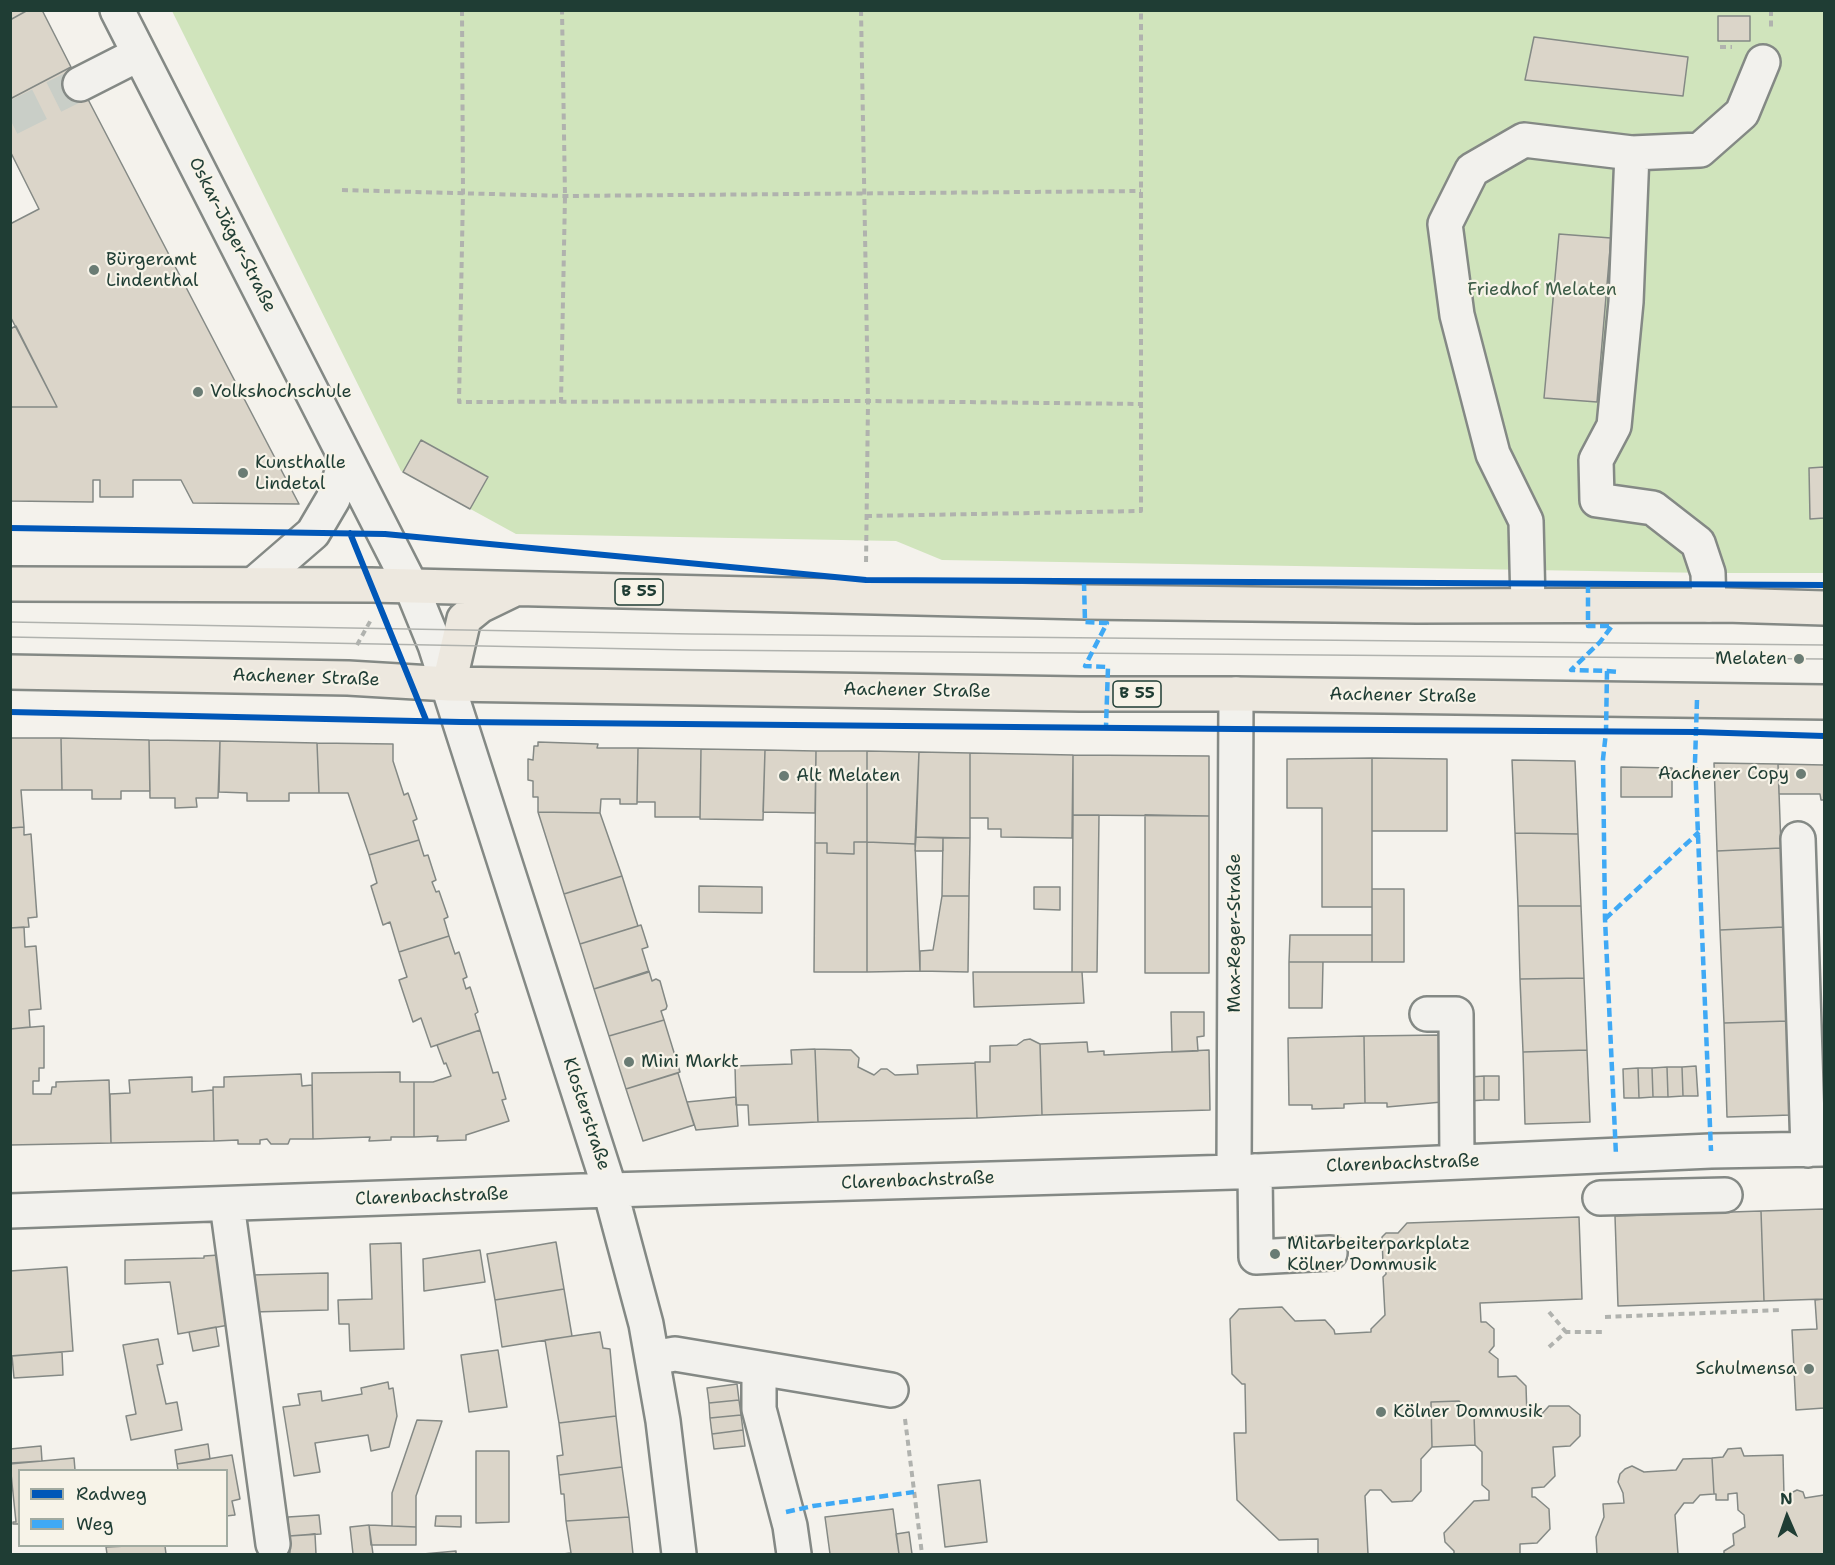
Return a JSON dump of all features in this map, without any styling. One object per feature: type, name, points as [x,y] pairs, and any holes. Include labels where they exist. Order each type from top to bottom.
[{"type":"main road","name":"B 55","points":[[10,584],[411,586],[1085,602],[1417,606],[1709,605],[1824,608]]},
{"type":"main road","points":[[449,684],[464,619],[480,606],[516,588]]},
{"type":"main road","name":"Aachener Straße","points":[[10,672],[348,678],[449,684],[1824,702]]},
{"type":"street","name":"Oskar-Jäger-Straße","points":[[117,10],[411,586],[449,684]]},
{"type":"street","points":[[80,84],[139,54]]},
{"type":"street","points":[[1528,605],[1526,521],[1493,453],[1457,315],[1445,224],[1472,170],[1524,140],[1632,153],[1700,150],[1742,113],[1763,62]]},
{"type":"street","points":[[1632,153],[1626,302],[1620,370],[1614,426],[1596,460],[1597,500],[1653,508],[1698,543],[1708,573],[1709,605]]},
{"type":"street","points":[[254,584],[313,532],[333,499],[346,460]]},
{"type":"street","name":"Klosterstraße","points":[[449,684],[610,1190],[646,1324],[663,1420],[679,1554]]},
{"type":"street","name":"Max-Reger-Straße","points":[[1236,694],[1244,1171],[1256,1257],[1330,1253]]},
{"type":"street","points":[[1798,839],[1816,1150]]},
{"type":"street","points":[[1427,1014],[1456,1014],[1457,1162]]},
{"type":"street","name":"Clarenbachstraße","points":[[10,1211],[1244,1171],[1711,1151],[1816,1150]]},
{"type":"street","points":[[1600,1198],[1725,1195]]},
{"type":"street","points":[[228,1204],[273,1544]]},
{"type":"street","points":[[652,1358],[675,1354],[891,1390]]},
{"type":"street","points":[[759,1368],[759,1409],[790,1526],[794,1554]]},
{"type":"path","points":[[462,10],[463,194],[459,402],[1141,404]]},
{"type":"path","points":[[561,403],[565,196],[562,10]]},
{"type":"path","points":[[861,10],[868,402],[866,570]]},
{"type":"path","points":[[866,516],[1141,511],[1141,10]]},
{"type":"path","points":[[342,190],[565,196],[1141,191]]},
{"type":"path","points":[[355,649],[375,610]]},
{"type":"path","points":[[1605,1317],[1782,1310]]},
{"type":"path","points":[[1549,1312],[1566,1332]]},
{"type":"path","points":[[1549,1347],[1566,1332],[1606,1332]]},
{"type":"path","points":[[891,1390],[899,1397],[904,1410],[922,1554]]},
{"type":"green space","name":"Friedhof Melaten","points":[[172,11],[1824,11],[1824,573],[942,560],[896,541],[516,534],[401,471]]},
{"type":"building","points":[[10,10],[28,10],[10,20]]},
{"type":"building","points":[[28,10],[42,10],[71,67],[10,99],[10,20]]},
{"type":"building","points":[[1718,16],[1750,16],[1750,41],[1718,41]]},
{"type":"building","points":[[1534,37],[1688,57],[1683,96],[1525,80]]},
{"type":"building","name":"Bürgeramt Lindenthal","points":[[71,67],[299,504],[193,503],[181,480],[133,480],[133,497],[100,497],[100,480],[93,480],[93,502],[10,501],[10,407],[57,407],[10,316],[10,224],[39,209],[10,151],[10,99]]},
{"type":"building","points":[[1559,234],[1611,238],[1597,402],[1544,398]]},
{"type":"building","points":[[16,326],[57,407],[10,407],[10,329]]},
{"type":"building","points":[[421,440],[488,477],[470,509],[403,472]]},
{"type":"building","points":[[1824,467],[1824,518],[1810,519],[1809,468]]},
{"type":"building","points":[[10,738],[61,738],[62,790],[21,790],[24,827],[10,828]]},
{"type":"building","points":[[61,738],[149,740],[150,791],[121,791],[121,799],[92,799],[92,790],[62,790]]},
{"type":"building","points":[[149,740],[220,741],[218,798],[196,798],[197,807],[175,808],[175,798],[150,798]]},
{"type":"building","points":[[220,741],[317,743],[319,793],[289,793],[289,801],[247,801],[247,793],[219,792]]},
{"type":"building","points":[[538,742],[598,744],[597,748],[638,748],[637,804],[620,804],[620,799],[601,799],[600,813],[538,812],[538,797],[533,797],[533,781],[528,780],[528,759],[533,760],[534,746],[538,746]]},
{"type":"building","points":[[317,743],[393,744],[393,761],[404,795],[408,793],[417,819],[413,821],[419,840],[369,855],[348,793],[319,793]]},
{"type":"building","points":[[638,748],[701,749],[700,817],[655,817],[655,802],[637,802]]},
{"type":"building","points":[[701,749],[765,750],[763,820],[700,819]]},
{"type":"building","points":[[765,750],[816,751],[815,813],[763,812]]},
{"type":"building","points":[[816,751],[867,751],[867,842],[854,842],[854,854],[827,853],[827,843],[815,843]]},
{"type":"building","points":[[867,751],[919,752],[915,844],[867,842]]},
{"type":"building","points":[[919,752],[970,753],[970,838],[916,837]]},
{"type":"building","points":[[970,753],[1073,755],[1072,838],[1001,837],[1001,829],[988,829],[988,818],[970,818]]},
{"type":"building","points":[[1073,755],[1209,756],[1209,816],[1073,815]]},
{"type":"building","points":[[1372,758],[1372,907],[1322,907],[1322,808],[1287,808],[1287,759]]},
{"type":"building","points":[[1372,758],[1447,759],[1447,831],[1372,831]]},
{"type":"building","points":[[1512,760],[1575,761],[1578,834],[1515,833]]},
{"type":"building","points":[[1714,763],[1778,764],[1781,848],[1717,851]]},
{"type":"building","points":[[1778,764],[1824,765],[1824,800],[1821,800],[1820,794],[1779,794]]},
{"type":"building","points":[[1621,767],[1672,768],[1672,797],[1621,797]]},
{"type":"building","points":[[538,812],[600,813],[622,876],[564,894]]},
{"type":"building","points":[[1073,815],[1099,815],[1097,972],[1072,972]]},
{"type":"building","points":[[1145,815],[1209,816],[1209,973],[1145,973]]},
{"type":"building","points":[[24,827],[24,835],[31,834],[37,917],[28,918],[29,927],[10,928],[10,828]]},
{"type":"building","points":[[1515,833],[1578,834],[1581,906],[1518,906]]},
{"type":"building","points":[[916,837],[943,838],[943,851],[915,851]]},
{"type":"building","points":[[943,838],[970,838],[969,896],[942,896]]},
{"type":"building","points":[[419,840],[424,856],[428,855],[436,880],[432,882],[436,892],[439,891],[448,917],[444,919],[449,936],[399,952],[390,922],[383,925],[371,886],[377,883],[369,855]]},
{"type":"building","points":[[854,842],[867,842],[867,972],[814,972],[815,843],[827,843],[827,853],[854,854]]},
{"type":"building","points":[[867,842],[915,844],[920,971],[867,972]]},
{"type":"building","points":[[1781,848],[1784,927],[1720,930],[1717,851]]},
{"type":"building","points":[[622,876],[638,926],[580,944],[564,894]]},
{"type":"building","points":[[699,886],[762,887],[762,913],[699,912]]},
{"type":"building","points":[[1034,887],[1060,887],[1060,910],[1034,909]]},
{"type":"building","points":[[1372,889],[1404,889],[1404,962],[1372,962]]},
{"type":"building","points":[[942,896],[969,896],[968,972],[920,971],[920,951],[933,950]]},
{"type":"building","points":[[1518,906],[1581,906],[1584,978],[1520,979]]},
{"type":"building","points":[[641,925],[648,947],[642,949],[649,972],[594,989],[580,944]]},
{"type":"building","points":[[24,927],[25,947],[36,946],[41,1009],[29,1010],[30,1027],[10,1029],[10,928]]},
{"type":"building","points":[[1784,927],[1788,1021],[1724,1023],[1720,930]]},
{"type":"building","points":[[1290,935],[1372,935],[1372,962],[1289,962]]},
{"type":"building","points":[[449,936],[455,954],[459,952],[467,977],[463,979],[466,989],[470,987],[478,1012],[475,1014],[480,1030],[431,1047],[421,1018],[413,1022],[399,980],[407,977],[399,952]]},
{"type":"building","points":[[1289,962],[1323,962],[1322,1008],[1289,1008]]},
{"type":"building","points":[[649,971],[652,981],[656,979],[660,981],[667,1006],[661,1011],[664,1020],[609,1036],[594,989]]},
{"type":"building","points":[[973,972],[1082,972],[1084,1003],[974,1007]]},
{"type":"building","points":[[1584,978],[1587,1050],[1523,1052],[1520,979]]},
{"type":"building","points":[[1171,1012],[1204,1012],[1204,1036],[1197,1037],[1198,1051],[1172,1052]]},
{"type":"building","points":[[664,1020],[680,1072],[626,1089],[609,1036]]},
{"type":"building","points":[[1788,1021],[1791,1115],[1727,1117],[1724,1023]]},
{"type":"building","points":[[44,1026],[44,1068],[39,1068],[39,1081],[33,1081],[33,1094],[51,1094],[52,1087],[56,1087],[56,1082],[109,1080],[111,1143],[10,1145],[10,1029]]},
{"type":"building","points":[[480,1030],[493,1073],[498,1072],[506,1099],[502,1100],[509,1121],[466,1135],[466,1140],[437,1141],[438,1136],[414,1137],[414,1082],[433,1082],[451,1076],[437,1045]]},
{"type":"building","points":[[1441,1035],[1442,1102],[1387,1107],[1387,1103],[1365,1103],[1364,1036]]},
{"type":"building","points":[[1364,1036],[1365,1103],[1344,1104],[1344,1108],[1312,1109],[1312,1105],[1289,1105],[1288,1038]]},
{"type":"building","points":[[1030,1039],[1040,1044],[1042,1115],[977,1118],[975,1062],[990,1062],[990,1046],[1017,1045]]},
{"type":"building","points":[[1087,1042],[1088,1052],[1104,1051],[1104,1055],[1209,1050],[1210,1110],[1042,1115],[1040,1044]]},
{"type":"building","points":[[815,1049],[818,1122],[749,1125],[748,1105],[736,1105],[735,1066],[792,1064],[791,1050]]},
{"type":"building","points":[[815,1049],[851,1050],[859,1058],[858,1067],[874,1075],[881,1069],[887,1069],[895,1075],[918,1074],[917,1065],[975,1063],[977,1118],[818,1122]]},
{"type":"building","points":[[1587,1050],[1590,1122],[1525,1124],[1523,1052]]},
{"type":"building","points":[[1821,1060],[1824,1060],[1824,1091],[1822,1091]]},
{"type":"building","points":[[1696,1066],[1698,1096],[1683,1096],[1682,1067]]},
{"type":"building","points":[[1667,1067],[1668,1097],[1653,1097],[1652,1068]]},
{"type":"building","points":[[1667,1067],[1682,1067],[1683,1096],[1668,1097]]},
{"type":"building","points":[[1638,1068],[1639,1098],[1624,1098],[1623,1069]]},
{"type":"building","points":[[1638,1068],[1652,1068],[1653,1097],[1639,1098]]},
{"type":"building","points":[[400,1072],[400,1082],[414,1082],[414,1137],[391,1137],[391,1140],[369,1141],[370,1137],[313,1139],[312,1073]]},
{"type":"building","points":[[678,1073],[694,1125],[643,1141],[626,1089]]},
{"type":"building","points":[[301,1074],[302,1086],[312,1085],[313,1139],[290,1139],[288,1144],[271,1144],[267,1139],[260,1140],[260,1144],[238,1144],[238,1140],[214,1141],[213,1087],[224,1087],[224,1077]]},
{"type":"building","points":[[1484,1076],[1499,1076],[1499,1100],[1484,1100]]},
{"type":"building","points":[[1484,1076],[1484,1100],[1469,1101],[1469,1077]]},
{"type":"building","points":[[192,1077],[192,1092],[213,1090],[214,1141],[111,1143],[110,1094],[130,1093],[129,1080]]},
{"type":"building","points":[[736,1097],[738,1126],[696,1130],[687,1102]]},
{"type":"building","points":[[1824,1209],[1824,1299],[1764,1301],[1761,1211]]},
{"type":"building","points":[[1761,1211],[1764,1301],[1618,1306],[1615,1216]]},
{"type":"building","points":[[1579,1217],[1582,1299],[1480,1303],[1481,1322],[1486,1322],[1494,1329],[1494,1346],[1489,1352],[1498,1359],[1498,1377],[1516,1376],[1526,1386],[1527,1417],[1539,1417],[1549,1406],[1569,1406],[1580,1415],[1580,1436],[1570,1446],[1553,1447],[1555,1476],[1544,1487],[1532,1488],[1532,1497],[1549,1509],[1550,1529],[1537,1543],[1520,1544],[1520,1554],[1454,1554],[1445,1542],[1444,1533],[1474,1501],[1489,1500],[1489,1491],[1482,1485],[1482,1452],[1475,1445],[1474,1415],[1459,1401],[1431,1402],[1432,1447],[1421,1459],[1421,1491],[1412,1501],[1392,1502],[1381,1490],[1370,1490],[1365,1496],[1368,1554],[1318,1554],[1318,1539],[1279,1540],[1237,1500],[1234,1433],[1246,1433],[1245,1384],[1242,1384],[1232,1374],[1230,1319],[1239,1309],[1282,1307],[1295,1321],[1325,1320],[1335,1334],[1371,1332],[1371,1329],[1385,1315],[1383,1277],[1386,1274],[1386,1266],[1383,1264],[1382,1237],[1386,1233],[1398,1233],[1407,1223]]},
{"type":"building","points":[[556,1242],[564,1289],[495,1300],[487,1254]]},
{"type":"building","points":[[401,1243],[404,1349],[350,1351],[349,1324],[339,1324],[338,1300],[372,1299],[370,1244]]},
{"type":"building","points":[[480,1250],[485,1282],[424,1291],[423,1259]]},
{"type":"building","points":[[219,1255],[229,1325],[178,1334],[170,1282],[125,1284],[125,1260],[204,1258],[204,1256]]},
{"type":"building","points":[[67,1267],[73,1351],[10,1356],[10,1271]]},
{"type":"building","points":[[328,1273],[328,1310],[253,1312],[252,1275]]},
{"type":"building","points":[[564,1289],[572,1336],[502,1347],[495,1300]]},
{"type":"building","name":"Schulmensa","points":[[1824,1299],[1824,1408],[1796,1410],[1792,1330],[1817,1329],[1815,1300]]},
{"type":"building","points":[[216,1327],[219,1346],[193,1351],[189,1332]]},
{"type":"building","points":[[600,1332],[603,1348],[610,1349],[616,1416],[559,1423],[545,1340]]},
{"type":"building","points":[[158,1339],[163,1364],[157,1365],[166,1404],[177,1402],[182,1430],[131,1440],[126,1416],[136,1414],[123,1345]]},
{"type":"building","points":[[498,1350],[507,1407],[469,1412],[461,1355]]},
{"type":"building","points":[[62,1352],[63,1375],[14,1378],[12,1356]]},
{"type":"building","points":[[388,1382],[389,1389],[393,1388],[397,1416],[389,1447],[371,1451],[368,1435],[315,1443],[320,1472],[294,1476],[283,1407],[300,1405],[298,1394],[321,1391],[322,1401],[362,1394],[361,1388]]},
{"type":"building","points":[[737,1384],[739,1400],[709,1403],[707,1388]]},
{"type":"building","points":[[739,1400],[741,1415],[710,1418],[709,1403]]},
{"type":"building","points":[[1459,1401],[1474,1415],[1475,1445],[1432,1447],[1431,1402]]},
{"type":"building","points":[[741,1415],[743,1430],[712,1434],[710,1418]]},
{"type":"building","points":[[616,1416],[622,1467],[559,1475],[557,1456],[563,1455],[559,1423]]},
{"type":"building","points":[[417,1420],[442,1421],[416,1496],[416,1527],[392,1526],[392,1493]]},
{"type":"building","points":[[743,1430],[745,1446],[714,1449],[712,1434]]},
{"type":"building","points":[[208,1444],[210,1459],[177,1464],[175,1450]]},
{"type":"building","points":[[41,1446],[42,1461],[11,1463],[10,1449]]},
{"type":"building","points":[[1741,1448],[1744,1456],[1783,1455],[1784,1496],[1791,1496],[1797,1490],[1803,1492],[1805,1498],[1824,1495],[1824,1554],[1724,1554],[1724,1551],[1734,1545],[1733,1534],[1745,1527],[1744,1515],[1738,1510],[1737,1493],[1728,1494],[1728,1500],[1716,1500],[1712,1458],[1723,1457],[1728,1449]]},
{"type":"building","points":[[476,1451],[509,1451],[509,1522],[476,1523]]},
{"type":"building","points":[[232,1455],[240,1499],[232,1501],[235,1515],[228,1516],[228,1469],[178,1469],[177,1464]]},
{"type":"building","points":[[74,1458],[75,1469],[18,1469],[18,1524],[13,1524],[16,1522],[10,1464]]},
{"type":"building","points":[[1712,1458],[1714,1494],[1700,1495],[1693,1503],[1684,1503],[1675,1515],[1678,1554],[1597,1554],[1596,1537],[1604,1517],[1603,1504],[1624,1503],[1618,1482],[1620,1474],[1625,1469],[1632,1466],[1644,1472],[1676,1470],[1683,1459]]},
{"type":"building","points":[[622,1467],[629,1517],[566,1521],[564,1494],[561,1494],[559,1475]]},
{"type":"building","points":[[980,1480],[987,1542],[945,1547],[938,1485]]},
{"type":"building","points":[[893,1509],[899,1554],[830,1554],[825,1517]]},
{"type":"building","points":[[319,1515],[321,1534],[289,1536],[288,1517]]},
{"type":"building","points":[[436,1516],[461,1516],[461,1527],[435,1526]]},
{"type":"building","points":[[629,1517],[633,1554],[563,1554],[571,1553],[566,1521]]},
{"type":"building","points":[[369,1525],[373,1554],[353,1554],[350,1527]]},
{"type":"building","points":[[369,1525],[416,1527],[416,1545],[371,1545]]},
{"type":"building","points":[[909,1532],[912,1554],[899,1554],[896,1534]]},
{"type":"building","points":[[315,1534],[316,1554],[290,1554],[289,1536]]},
{"type":"building","points":[[106,1547],[165,1547],[166,1554],[107,1554]]},
{"type":"building","points":[[456,1551],[456,1554],[423,1554]]},
{"type":"tunnel","points":[[10,119],[80,84]]},
{"type":"tram line","points":[[10,622],[692,634],[1824,645]]},
{"type":"tram line","points":[[10,637],[692,650],[1824,659]]},
{"type":"marked path","points":[[1084,582],[1085,622],[1107,623],[1085,666],[1108,667],[1106,727]]},
{"type":"marked path","points":[[1588,584],[1588,626],[1612,626],[1600,642],[1571,670],[1607,671],[1603,759],[1605,919],[1616,1155]]},
{"type":"marked path","points":[[1607,671],[1619,672]]},
{"type":"marked path","points":[[1697,700],[1695,762],[1711,1151]]},
{"type":"marked path","points":[[1605,919],[1699,832]]},
{"type":"marked path","points":[[786,1512],[914,1492]]},
{"type":"cycle path","points":[[10,528],[385,534],[866,580],[1824,585]]},
{"type":"cycle path","points":[[350,533],[426,720]]},
{"type":"cycle path","points":[[10,712],[461,722],[1696,732],[1824,736]]},
{"type":"place","name":"Bürgeramt Lindenthal","points":[[94,270]]},
{"type":"place","name":"Volkshochschule","points":[[198,392]]},
{"type":"place","name":"Kunsthalle Lindetal","points":[[243,473]]},
{"type":"place","name":"Melaten","points":[[1799,659]]},
{"type":"place","name":"Aachener Copy","points":[[1801,774]]},
{"type":"place","name":"Alt Melaten","points":[[784,776]]},
{"type":"place","name":"Mini Markt","points":[[629,1062]]},
{"type":"place","name":"Mitarbeiterparkplatz Kölner Dommusik","points":[[1275,1254]]},
{"type":"place","name":"Schulmensa","points":[[1809,1369]]},
{"type":"place","name":"Kölner Dommusik","points":[[1381,1412]]}]
